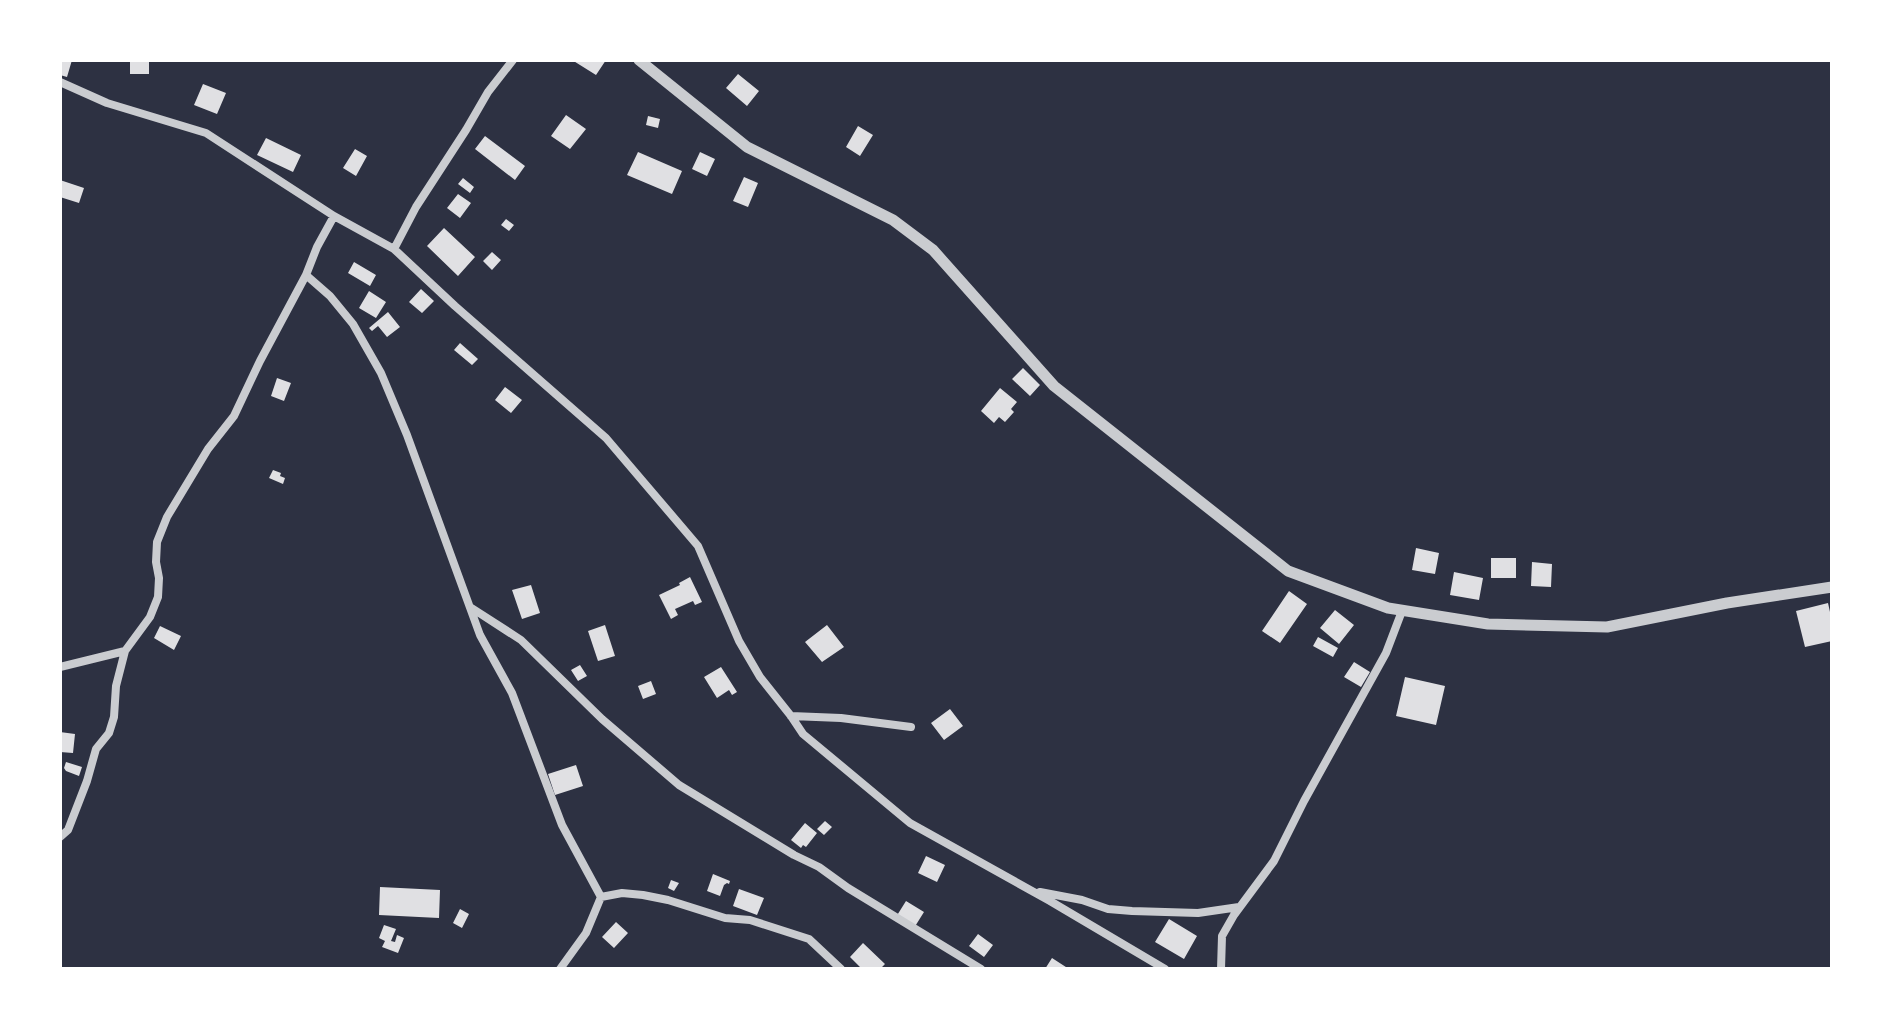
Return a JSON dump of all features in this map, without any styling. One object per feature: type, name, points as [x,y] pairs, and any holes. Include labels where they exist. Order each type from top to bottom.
[{"type":"street","points":[[394,249],[416,207],[488,92],[513,60]]},
{"type":"street","points":[[639,60],[747,147],[893,220],[933,250],[1054,386],[1288,571],[1388,608],[1488,624],[1607,627],[1727,603],[1832,587]]},
{"type":"street","points":[[60,82],[107,103],[206,133],[334,216],[394,249],[606,438],[678,522],[698,546],[739,641],[760,677],[803,734],[910,823],[1165,969]]},
{"type":"street","points":[[60,837],[68,830],[96,749],[109,733],[125,651],[150,617],[158,597],[157,542],[167,517],[208,449],[234,416],[334,216]]},
{"type":"street","points":[[306,275],[330,296],[353,324],[381,373],[407,435],[480,635],[512,693],[562,825],[601,897]]},
{"type":"street","points":[[469,606],[521,640],[602,719],[679,785],[819,867],[981,969]]},
{"type":"street","points":[[1221,969],[1222,936],[1279,852],[1386,653],[1402,611]]},
{"type":"street","points":[[60,667],[125,651]]},
{"type":"street","points":[[791,716],[841,718],[911,727]]},
{"type":"street","points":[[1030,890],[1082,900],[1108,909],[1132,911],[1198,913],[1240,906]]},
{"type":"street","points":[[601,897],[622,893],[643,895],[725,918],[750,920],[809,939],[841,969]]},
{"type":"street","points":[[560,969],[586,933],[601,897]]},
{"type":"building","points":[[60,60],[72,60],[67,77],[60,75]]},
{"type":"building","points":[[130,60],[149,60],[149,74],[130,74]]},
{"type":"building","points":[[572,60],[606,60],[596,75]]},
{"type":"building","points":[[738,74],[759,91],[747,106],[726,88]]},
{"type":"building","points":[[203,84],[226,93],[217,114],[194,105]]},
{"type":"building","points":[[566,115],[586,129],[570,149],[551,136]]},
{"type":"building","points":[[648,116],[660,119],[658,128],[646,125]]},
{"type":"building","points":[[858,126],[873,135],[860,156],[846,147]]},
{"type":"building","points":[[485,136],[525,166],[515,180],[475,149]]},
{"type":"building","points":[[266,138],[301,155],[293,172],[257,155]]},
{"type":"building","points":[[355,149],[367,156],[356,176],[343,168]]},
{"type":"building","points":[[638,152],[682,171],[672,194],[627,175]]},
{"type":"building","points":[[700,152],[715,159],[707,176],[692,169]]},
{"type":"building","points":[[744,177],[758,183],[748,207],[733,201]]},
{"type":"building","points":[[463,178],[474,187],[470,193],[458,184]]},
{"type":"building","points":[[60,180],[84,188],[79,203],[60,197]]},
{"type":"building","points":[[458,194],[471,203],[460,218],[447,208]]},
{"type":"building","points":[[506,219],[514,225],[509,231],[501,225]]},
{"type":"building","points":[[444,228],[475,257],[458,276],[427,246]]},
{"type":"building","points":[[492,252],[501,260],[492,270],[483,261]]},
{"type":"building","points":[[354,262],[376,275],[370,286],[348,273]]},
{"type":"building","points":[[421,289],[434,301],[422,313],[409,302]]},
{"type":"building","points":[[369,291],[386,302],[376,318],[359,308]]},
{"type":"building","points":[[388,312],[400,327],[387,337],[378,326],[372,331],[369,328]]},
{"type":"building","points":[[460,343],[478,359],[472,365],[454,350]]},
{"type":"building","points":[[1023,368],[1040,385],[1030,396],[1012,379]]},
{"type":"building","points":[[277,378],[291,383],[284,401],[271,396]]},
{"type":"building","points":[[505,387],[522,400],[511,413],[495,400]]},
{"type":"building","points":[[1000,388],[1017,402],[1011,409],[1014,412],[1005,422],[999,417],[994,423],[981,411]]},
{"type":"building","points":[[273,470],[285,478],[283,484],[269,478]]},
{"type":"building","points":[[1416,548],[1439,553],[1435,574],[1412,570]]},
{"type":"building","points":[[1491,558],[1516,558],[1516,578],[1491,578]]},
{"type":"building","points":[[1532,562],[1552,564],[1551,587],[1531,586]]},
{"type":"building","points":[[1454,572],[1483,578],[1479,600],[1450,595]]},
{"type":"building","points":[[690,577],[702,602],[695,605],[693,601],[675,609],[678,615],[671,619],[659,595]]},
{"type":"building","points":[[531,585],[540,613],[522,619],[512,590]]},
{"type":"building","points":[[1289,591],[1307,604],[1280,643],[1262,631]]},
{"type":"building","points":[[1828,603],[1832,641],[1805,647],[1796,611]]},
{"type":"building","points":[[1335,610],[1354,625],[1339,644],[1320,628]]},
{"type":"building","points":[[605,625],[615,656],[598,661],[588,631]]},
{"type":"building","points":[[827,625],[844,647],[822,662],[805,642]]},
{"type":"building","points":[[160,626],[181,636],[174,650],[154,638]]},
{"type":"building","points":[[1318,637],[1338,648],[1333,657],[1313,646]]},
{"type":"building","points":[[1354,662],[1370,672],[1361,687],[1344,677]]},
{"type":"building","points":[[580,665],[587,676],[578,681],[571,670]]},
{"type":"building","points":[[721,667],[737,692],[732,695],[729,690],[717,698],[704,677]]},
{"type":"building","points":[[1405,677],[1445,686],[1436,725],[1396,716]]},
{"type":"building","points":[[651,681],[656,694],[643,699],[638,686]]},
{"type":"building","points":[[950,709],[963,726],[944,740],[931,723]]},
{"type":"building","points":[[60,732],[75,734],[73,753],[60,752]]},
{"type":"building","points":[[66,762],[82,767],[79,776],[66,771]]},
{"type":"building","points":[[576,765],[583,786],[555,795],[548,774]]},
{"type":"building","points":[[825,821],[832,827],[824,835],[817,829]]},
{"type":"building","points":[[805,823],[817,833],[806,847],[803,845],[801,848],[791,840]]},
{"type":"building","points":[[926,856],[945,865],[937,882],[918,873]]},
{"type":"building","points":[[713,874],[730,881],[724,885],[720,896],[707,891]]},
{"type":"building","points":[[671,880],[679,883],[674,891],[668,888]]},
{"type":"building","points":[[380,887],[440,890],[439,918],[379,915]]},
{"type":"building","points":[[739,889],[764,898],[757,915],[733,906]]},
{"type":"building","points":[[906,901],[924,912],[914,928],[896,917]]},
{"type":"building","points":[[460,909],[469,914],[462,928],[453,923]]},
{"type":"building","points":[[1169,919],[1197,936],[1184,959],[1155,942]]},
{"type":"building","points":[[616,922],[628,933],[614,948],[602,937]]},
{"type":"building","points":[[384,925],[396,929],[391,941],[395,942],[397,935],[404,938],[398,953],[382,947],[385,941],[379,938]]},
{"type":"building","points":[[978,934],[993,945],[984,957],[969,946]]},
{"type":"building","points":[[863,943],[885,964],[880,969],[862,969],[850,957]]},
{"type":"building","points":[[1052,958],[1069,969],[1045,969]]}]
